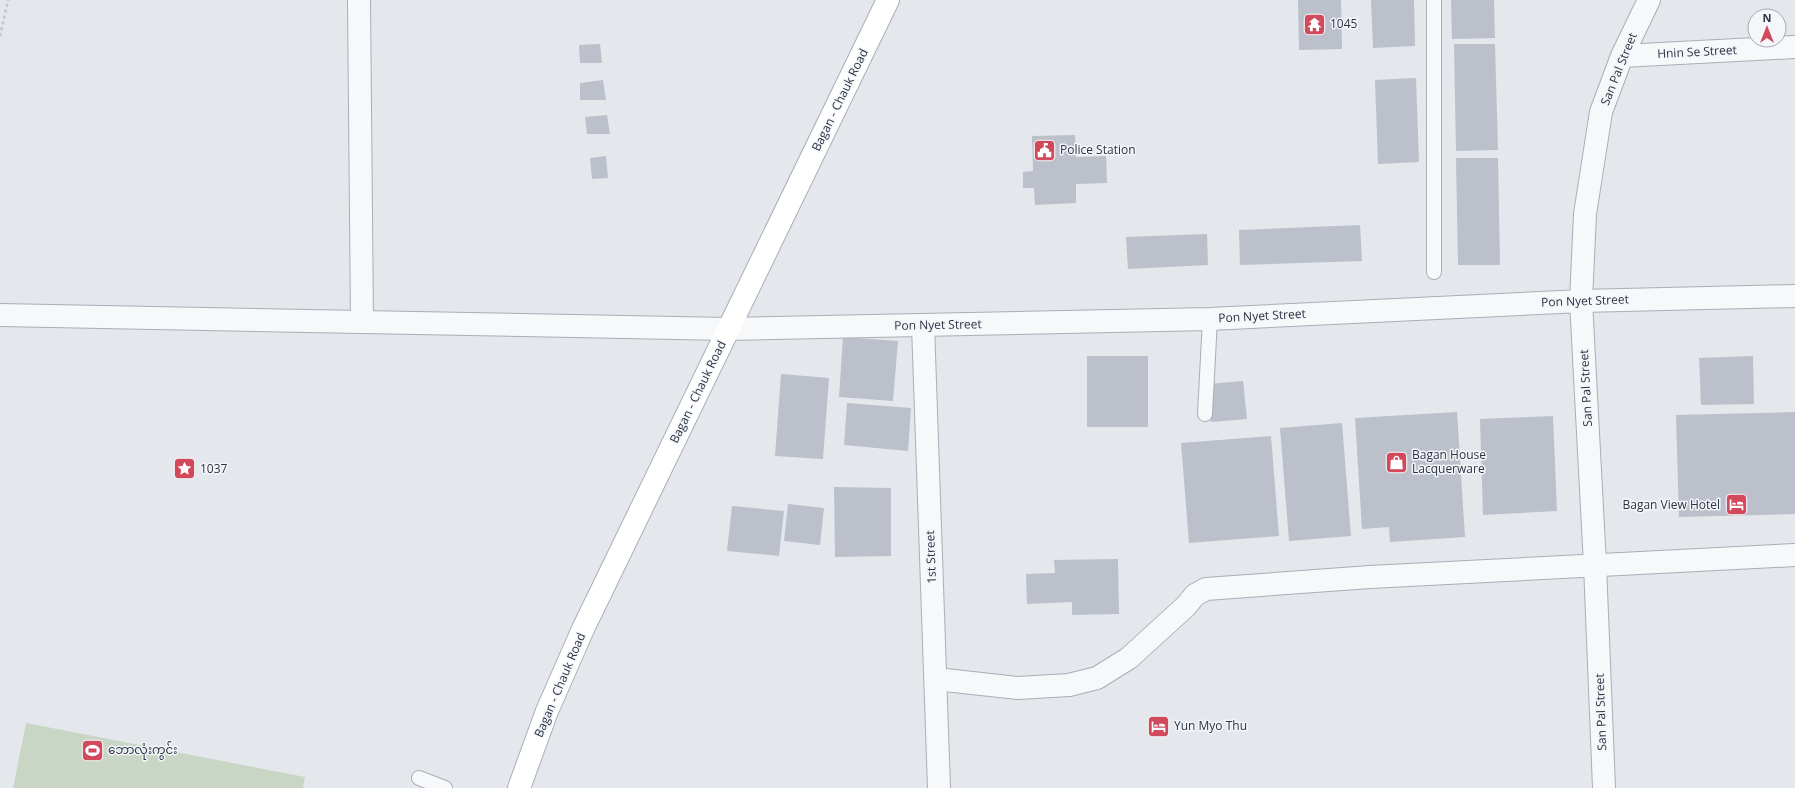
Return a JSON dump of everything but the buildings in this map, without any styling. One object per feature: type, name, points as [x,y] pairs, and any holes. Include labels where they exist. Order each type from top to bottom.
[{"type":"main road","name":"Bagan - Chauk Road","points":[[519,788],[547,711],[583,629],[888,0]]},
{"type":"street","points":[[359,0],[362,322]]},
{"type":"street","name":"San Pal Street","points":[[1604,788],[1595,565],[1581,301],[1584,214],[1601,112],[1622,56],[1649,0]]},
{"type":"street","name":"Hnin Se Street","points":[[1622,56],[1795,47]]},
{"type":"street","name":"Pon Nyet Street","points":[[0,315],[728,329],[1210,319],[1581,301],[1795,296]]},
{"type":"street","name":"1st Street","points":[[923,325],[939,788]]},
{"type":"street","points":[[936,679],[1018,688],[1070,685],[1098,678],[1129,658],[1186,606],[1195,595],[1206,589],[1370,577],[1795,555]]},
{"type":"lane","points":[[1434,0],[1434,272]]},
{"type":"lane","points":[[1205,414],[1210,319]]},
{"type":"lane","points":[[419,778],[445,788]]},
{"type":"path","points":[[0,36],[8,0]]},
{"type":"green space","name":"ဘောလုံးကွင်း","points":[[26,723],[305,777],[303,788],[13,788]]},
{"type":"place","name":"1045","points":[[1314,24]]},
{"type":"place","name":"Police Station","points":[[1044,150]]},
{"type":"place","name":"Bagan House Lacquerware","points":[[1397,462]]},
{"type":"place","name":"1037","points":[[185,469]]},
{"type":"place","name":"Bagan View Hotel","points":[[1736,505]]},
{"type":"place","name":"Yun Myo Thu","points":[[1158,726]]},
{"type":"place","name":"ဘောလုံးကွင်း","points":[[93,750]]}]
